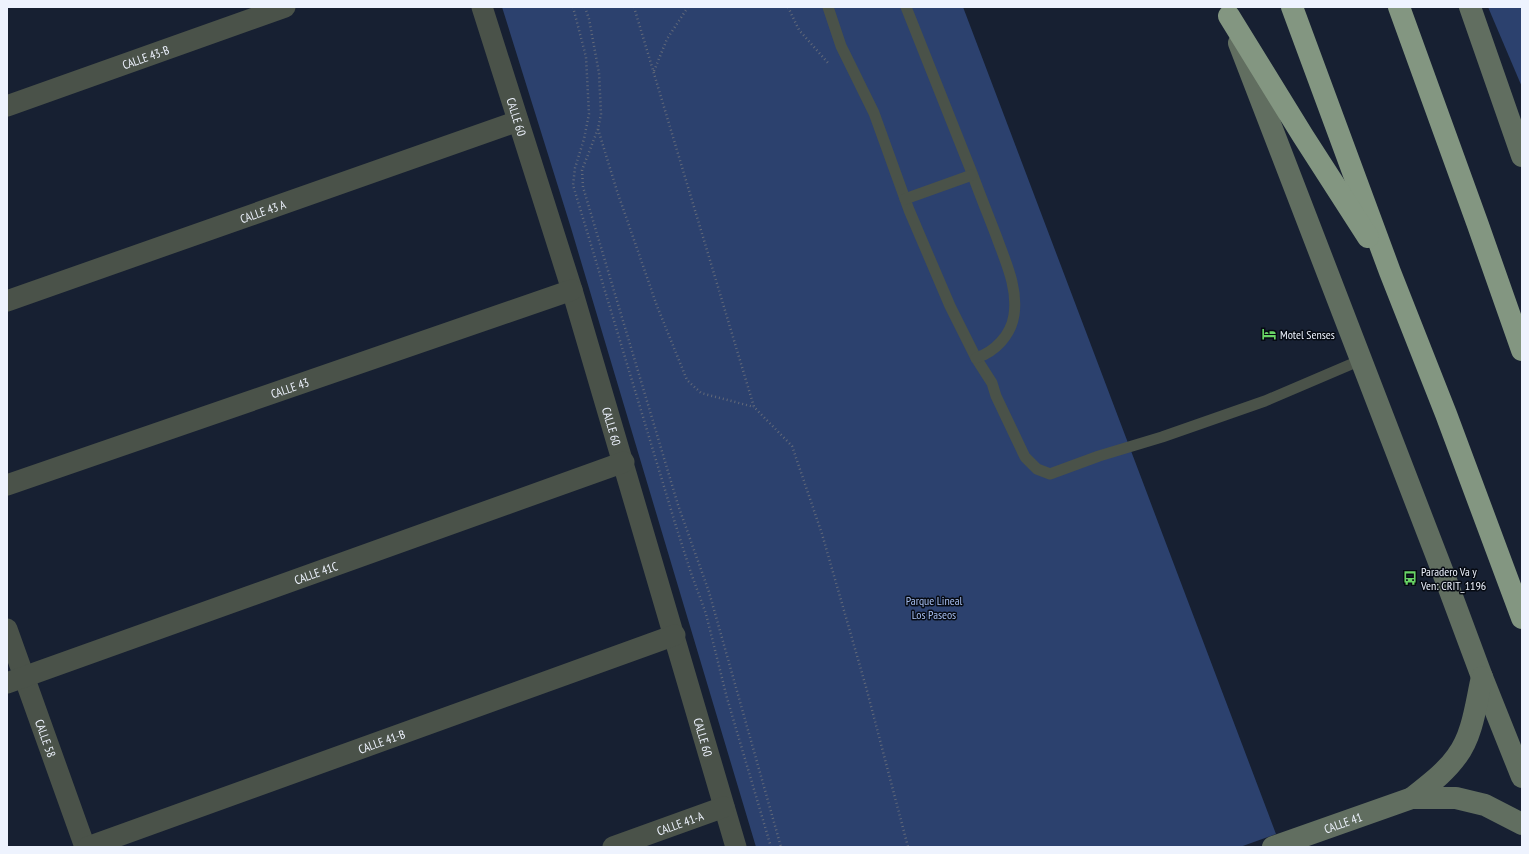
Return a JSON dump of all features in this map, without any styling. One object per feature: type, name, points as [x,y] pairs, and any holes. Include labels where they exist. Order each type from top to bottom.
[{"type":"highway","points":[[1292,7],[1390,272],[1446,414],[1522,618]]},
{"type":"highway","points":[[1399,7],[1522,350]]},
{"type":"highway","points":[[1227,12],[1302,136],[1390,272]]},
{"type":"main road","points":[[1227,12],[1482,677],[1522,777]]},
{"type":"main road","points":[[1473,12],[1522,156]]},
{"type":"main road","name":"CALLE 41","points":[[1412,798],[1440,775],[1458,756],[1468,734],[1482,677]]},
{"type":"main road","name":"CALLE 41","points":[[1273,847],[1412,798],[1456,798],[1484,806],[1522,824]]},
{"type":"street","name":"CALLE 43-B","points":[[7,106],[285,7]]},
{"type":"street","name":"CALLE 60","points":[[482,7],[572,290],[675,635],[736,847]]},
{"type":"street","name":"CALLE 43 A","points":[[7,301],[518,121]]},
{"type":"street","name":"CALLE 43","points":[[7,485],[572,290]]},
{"type":"street","name":"CALLE 41C","points":[[16,680],[624,462]]},
{"type":"street","name":"CALLE 58","points":[[7,629],[16,680],[85,847]]},
{"type":"street","name":"CALLE 41-B","points":[[88,847],[675,635]]},
{"type":"street","name":"CALLE 41-A","points":[[613,847],[724,806]]},
{"type":"lane","points":[[828,7],[841,46],[874,113],[905,199],[950,306],[976,358],[992,384],[996,396],[1025,457],[1037,469],[1050,474],[1099,456],[1162,437],[1265,401],[1361,360]]},
{"type":"lane","points":[[906,7],[1013,284],[1014,315],[1010,328],[1002,341],[987,355],[976,358]]},
{"type":"lane","points":[[905,199],[972,175]]},
{"type":"path","points":[[573,7],[586,57],[589,114],[584,139],[575,168],[573,185],[675,523],[706,614],[727,698],[771,847]]},
{"type":"path","points":[[585,7],[589,19],[599,73],[601,114],[598,129],[582,170],[583,187],[678,505],[709,592],[781,847]]},
{"type":"path","points":[[634,7],[754,407],[792,446],[825,542],[866,687],[908,847]]},
{"type":"path","points":[[653,71],[667,40],[688,7]]},
{"type":"path","points":[[598,129],[617,191],[657,306],[687,380],[701,393],[754,407]]},
{"type":"green space","name":"Parque Lineal Los Paseos","points":[[502,7],[963,7],[1276,834],[1240,847],[756,847],[571,228]]},
{"type":"green space","points":[[1488,7],[1522,7],[1522,87]]},
{"type":"place","name":"Motel Senses","points":[[1269,334]]},
{"type":"place","name":"Paradero Va y Ven: CRIT_1196","points":[[1410,578]]}]
